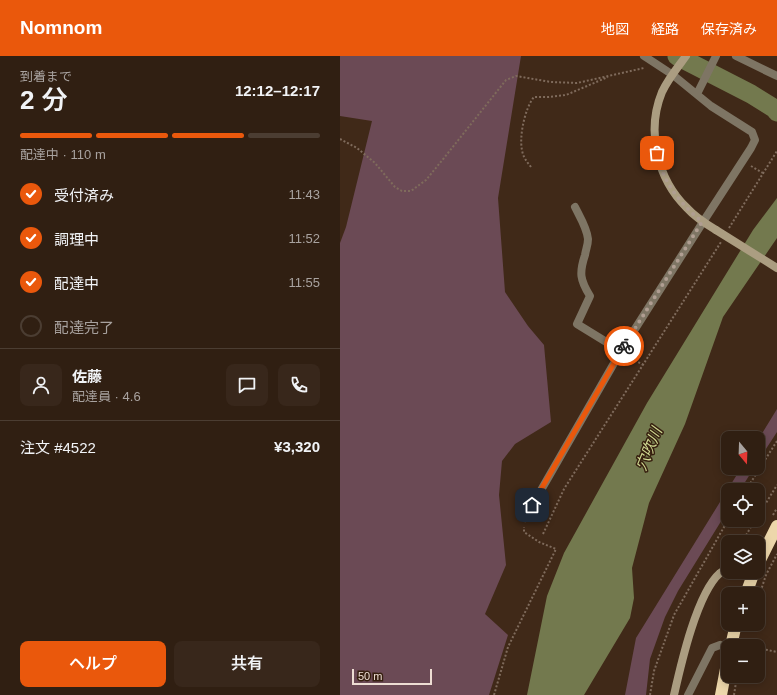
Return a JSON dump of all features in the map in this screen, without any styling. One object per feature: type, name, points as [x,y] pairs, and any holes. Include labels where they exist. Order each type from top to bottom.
[{"type":"highway","points":[[765,550],[777,526]]},
{"type":"highway","points":[[721,695],[723,683]]},
{"type":"main road","points":[[686,56],[662,92],[656,116],[654,141],[660,164],[672,189],[686,208],[702,222],[777,268]]},
{"type":"main road","points":[[674,695],[682,662],[702,600],[713,581],[721,571]]},
{"type":"street","points":[[525,518],[702,222],[752,148],[755,140],[752,132],[711,106],[675,72],[644,56]]},
{"type":"street","points":[[736,56],[777,76]]},
{"type":"street","points":[[697,94],[702,87],[715,57]]},
{"type":"street","points":[[575,207],[588,237],[588,245],[581,267],[583,284],[590,296],[577,324],[624,353]]},
{"type":"street","points":[[688,695],[712,648],[721,647]]},
{"type":"path","points":[[340,139],[357,148],[375,163],[395,187],[402,191],[411,191],[426,180],[506,80],[516,76],[551,82],[577,83],[647,67],[654,62]]},
{"type":"path","points":[[531,167],[526,161],[522,151],[522,133],[530,102],[534,96],[549,97],[566,95],[615,74]]},
{"type":"path","points":[[726,234],[777,151]]},
{"type":"path","points":[[743,161],[763,173]]},
{"type":"path","points":[[543,534],[564,490],[723,239]]},
{"type":"path","points":[[624,353],[642,365]]},
{"type":"path","points":[[750,483],[777,441]]},
{"type":"path","points":[[765,505],[777,485]]},
{"type":"path","points":[[494,695],[508,647],[556,549],[539,542],[524,532],[525,518]]},
{"type":"path","points":[[650,695],[654,671],[674,615],[724,527]]},
{"type":"path","points":[[762,587],[766,575],[777,554]]},
{"type":"path","points":[[765,649],[777,652]]},
{"type":"path","points":[[734,695],[736,683]]},
{"type":"shaded area","points":[[340,56],[521,56],[498,198],[505,292],[528,326],[544,345],[551,422],[515,444],[502,461],[499,495],[506,565],[485,614],[508,635],[489,695],[340,695],[340,243],[346,227],[372,121],[340,116]]},
{"type":"shaded area","points":[[777,409],[777,432],[765,450],[765,431],[764,431]]},
{"type":"shaded area","points":[[737,475],[750,475],[744,483],[732,483]]},
{"type":"shaded area","points":[[721,500],[721,521],[678,591],[665,617],[650,659],[646,695],[625,695],[636,638]]},
{"type":"water","name":"穴吹川","points":[[777,198],[777,238],[723,317],[685,424],[649,503],[632,568],[634,598],[630,618],[584,695],[527,695],[547,596],[564,553],[647,403],[753,230]]},
{"type":"waterway","points":[[677,56],[751,94],[775,109],[777,112]]},
{"type":"way so far","points":[[624,346],[702,222],[686,208],[672,189],[660,164],[657,153]]},
{"type":"route","points":[[532,505],[624,346]]}]
